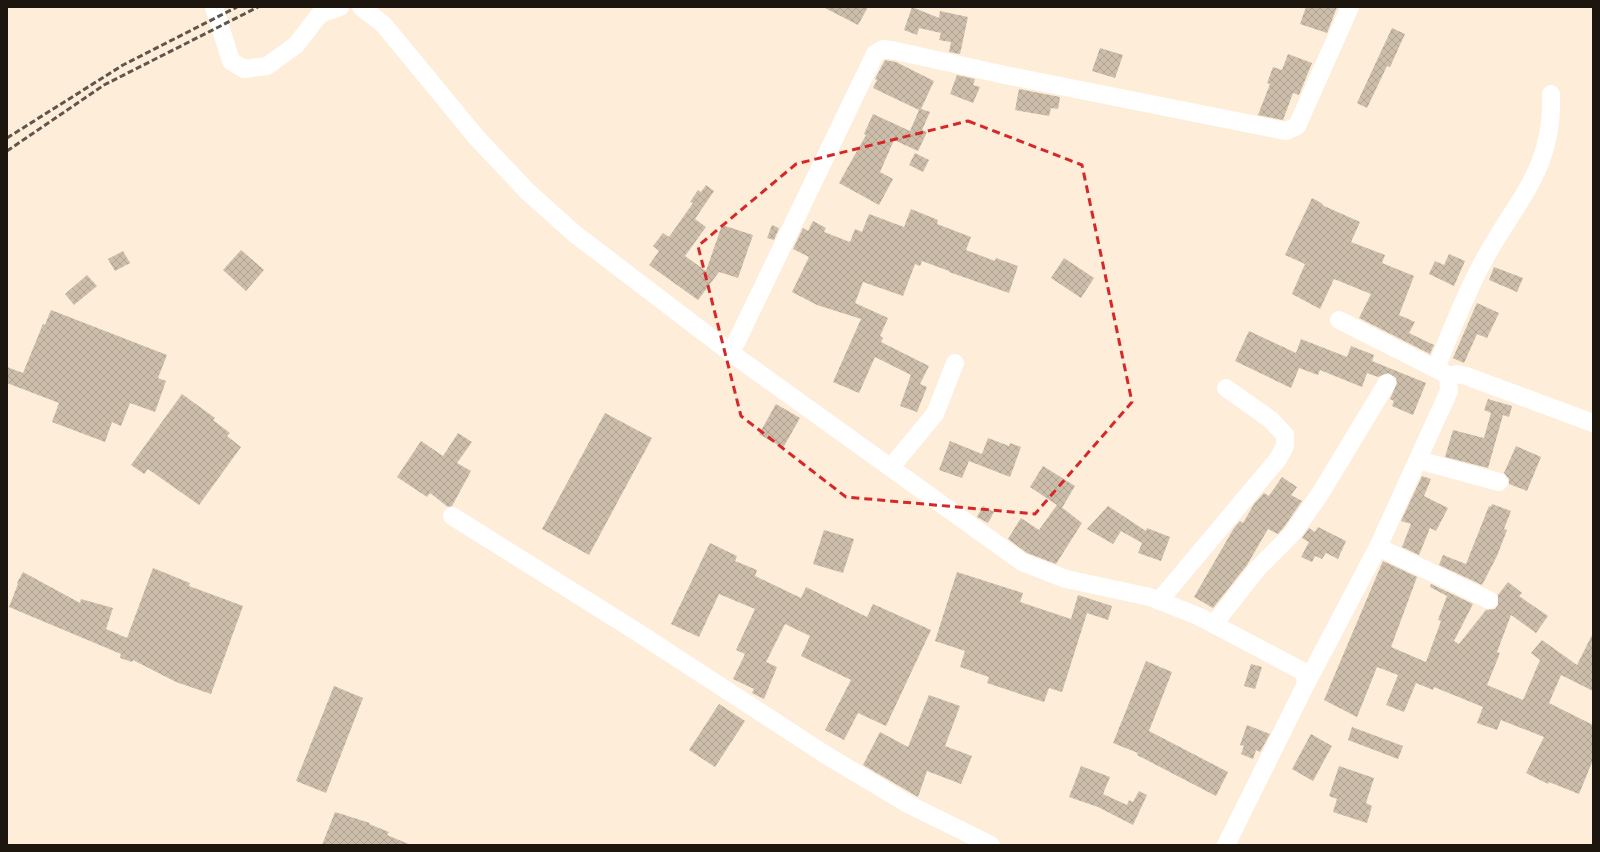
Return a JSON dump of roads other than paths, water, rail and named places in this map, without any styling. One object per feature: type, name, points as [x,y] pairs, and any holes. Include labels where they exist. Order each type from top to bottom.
[{"type":"street","points":[[214,7],[231,61],[244,69],[267,66],[296,45],[320,14],[340,7]]},
{"type":"street","points":[[361,7],[384,25],[476,138],[528,192],[575,234],[731,353],[1022,562],[1066,579],[1159,601],[1214,624],[1304,672],[1306,684]]},
{"type":"street","points":[[731,353],[875,54],[883,49],[1012,77],[1286,131],[1297,126],[1350,7]]},
{"type":"street","points":[[1226,845],[1306,684],[1378,547],[1449,391],[1442,372],[1474,279],[1496,238],[1537,172],[1548,142],[1551,94]]},
{"type":"street","points":[[1339,320],[1442,372],[1466,376],[1593,423]]},
{"type":"street","points":[[891,467],[935,414],[955,363]]},
{"type":"street","points":[[1214,624],[1258,568],[1292,534],[1320,494],[1387,383]]},
{"type":"street","points":[[1159,601],[1278,459],[1285,446],[1284,435],[1271,420],[1226,388]]},
{"type":"street","points":[[1418,460],[1499,482]]},
{"type":"street","points":[[452,516],[634,630],[826,755],[908,804],[991,845]]},
{"type":"street","points":[[1378,547],[1489,600]]},
{"type":"railway","points":[[7,138],[123,65],[237,7]]},
{"type":"railway","points":[[7,151],[104,85],[258,7]]}]
